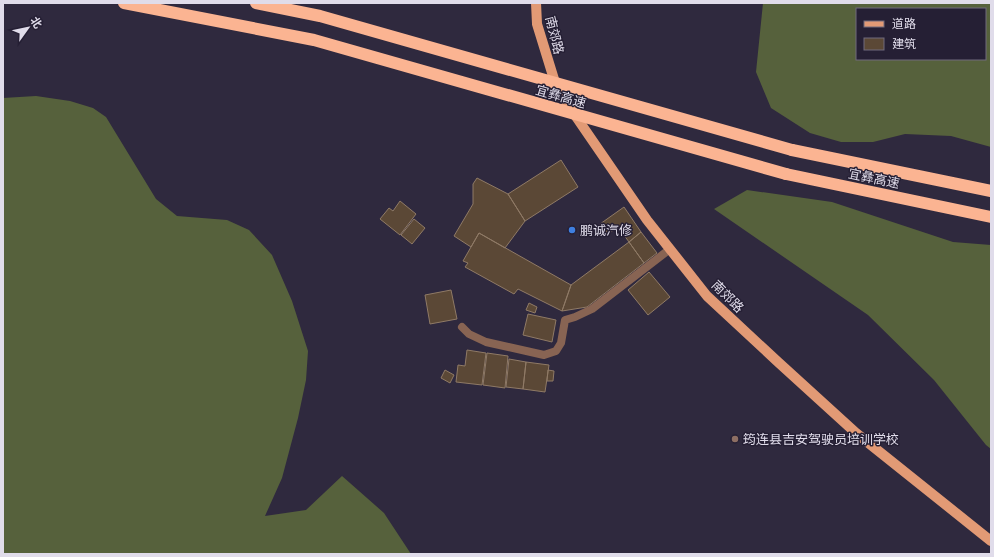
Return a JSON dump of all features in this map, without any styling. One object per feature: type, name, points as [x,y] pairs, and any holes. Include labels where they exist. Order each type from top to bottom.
[{"type":"highway","name":"宜彝高速","points":[[124,3],[314,40],[786,174],[991,217]]},
{"type":"highway","name":"宜彝高速","points":[[256,3],[320,16],[792,150],[991,191]]},
{"type":"main road","name":"南郊路","points":[[536,3],[537,24],[557,89],[647,220],[708,296],[856,433],[991,540]]},
{"type":"street","points":[[462,327],[469,334],[486,342],[544,355],[556,351],[561,344],[565,320],[592,309],[670,249]]},
{"type":"green space","points":[[763,3],[991,3],[991,147],[951,136],[905,134],[873,142],[841,142],[810,133],[771,108],[756,72]]},
{"type":"green space","points":[[36,96],[70,101],[93,108],[106,117],[156,199],[177,216],[227,220],[249,230],[272,255],[292,301],[308,351],[306,380],[298,418],[282,478],[265,516],[306,510],[342,476],[384,513],[411,554],[3,554],[3,98]]},
{"type":"green space","points":[[747,190],[832,202],[953,242],[991,245],[991,449],[986,445],[934,380],[868,315],[714,209]]},
{"type":"building","points":[[561,160],[578,187],[525,221],[508,194]]},
{"type":"building","points":[[477,178],[508,194],[525,221],[505,248],[479,233],[471,247],[454,236],[473,204],[473,184]]},
{"type":"building","points":[[400,201],[416,214],[400,235],[380,219],[389,208],[393,211]]},
{"type":"building","points":[[624,207],[641,232],[629,242],[618,227],[608,234],[600,224]]},
{"type":"building","points":[[414,219],[425,228],[412,244],[401,235]]},
{"type":"building","points":[[641,232],[657,253],[644,263],[629,242]]},
{"type":"building","points":[[479,233],[571,285],[562,311],[518,289],[514,294],[465,267],[468,263],[463,261]]},
{"type":"building","points":[[629,242],[644,263],[587,307],[562,311],[571,285]]},
{"type":"building","points":[[649,272],[670,297],[648,315],[628,290]]},
{"type":"building","points":[[451,290],[457,319],[430,324],[425,295]]},
{"type":"building","points":[[529,303],[537,307],[535,313],[526,310]]},
{"type":"building","points":[[528,314],[556,320],[552,342],[523,335]]},
{"type":"building","points":[[467,350],[486,353],[482,385],[456,382],[458,365],[465,366]]},
{"type":"building","points":[[487,353],[508,356],[505,388],[483,385]]},
{"type":"building","points":[[509,359],[526,362],[523,389],[506,387]]},
{"type":"building","points":[[526,362],[549,365],[545,392],[523,389]]},
{"type":"building","points":[[445,370],[454,375],[450,383],[441,378]]},
{"type":"building","points":[[548,370],[554,371],[553,381],[547,381]]},
{"type":"place","name":"鹏诚汽修","points":[[572,230]]},
{"type":"place","name":"筠连县吉安驾驶员培训学校","points":[[735,439]]}]
